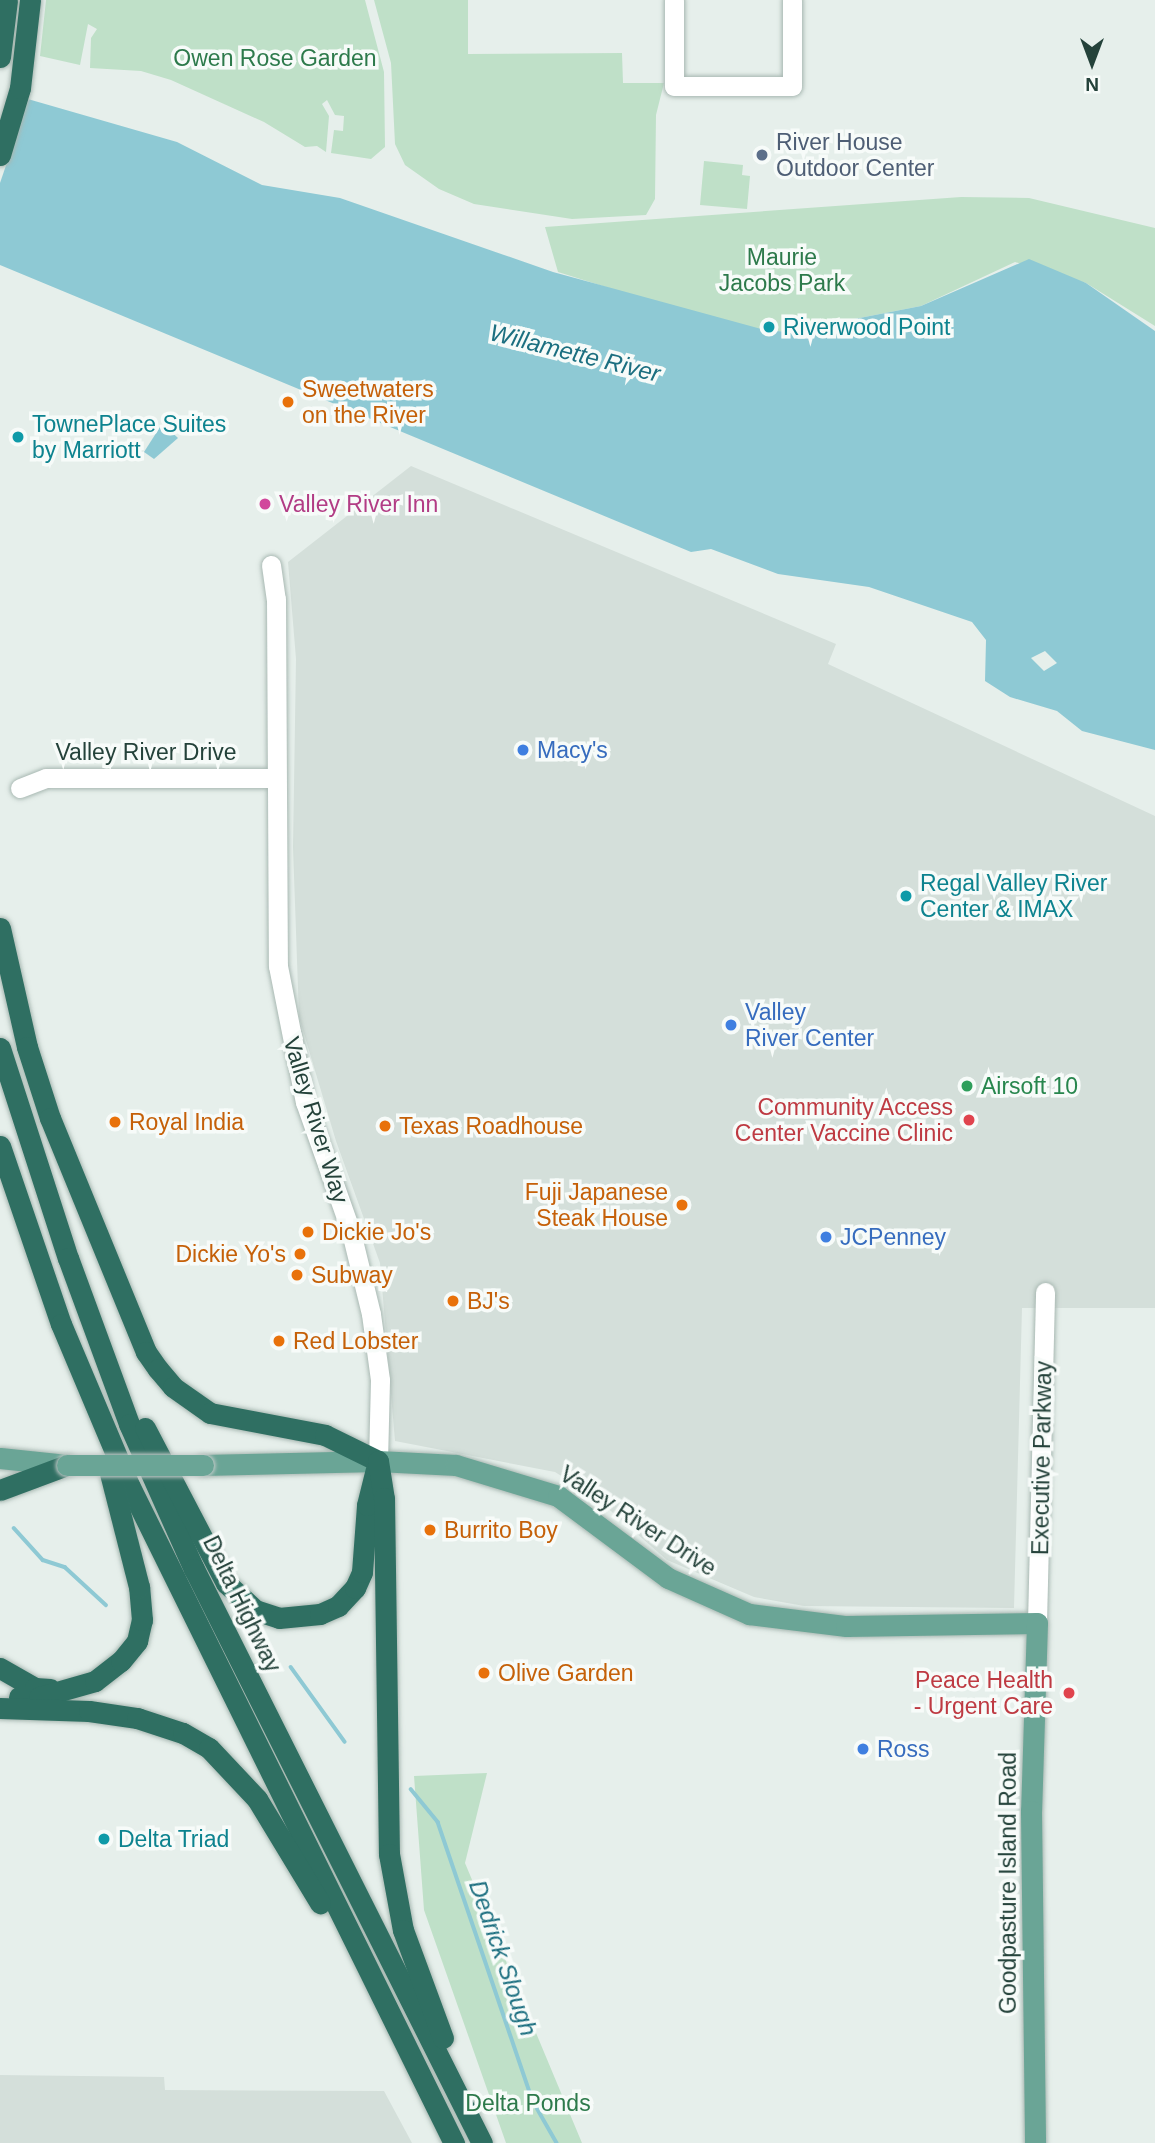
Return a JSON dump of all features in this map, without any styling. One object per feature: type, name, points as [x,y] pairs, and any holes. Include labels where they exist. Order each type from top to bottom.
[{"type":"highway","points":[[0,57],[7,0]]},
{"type":"highway","points":[[0,127],[29,1]]},
{"type":"highway","points":[[0,155],[20,88],[29,1]]},
{"type":"highway","points":[[0,928],[27,1047],[50,1118],[146,1352],[158,1369],[173,1387],[210,1413],[325,1435],[378,1461]]},
{"type":"highway","name":"Delta Highway","points":[[0,1036],[3,1058],[68,1258],[120,1403],[180,1539],[482,2143]]},
{"type":"highway","points":[[0,1146],[122,1513],[142,1609],[140,1632],[129,1653],[95,1681],[40,1697],[0,1697]]},
{"type":"highway","points":[[68,1258],[127,1392],[213,1563],[237,1597],[255,1610],[279,1618],[304,1619],[338,1606],[355,1588],[362,1572],[367,1505],[378,1461]]},
{"type":"highway","points":[[61,1324],[154,1538],[454,2143]]},
{"type":"highway","points":[[378,1461],[384,1498],[385,1786],[393,1889],[414,1962],[488,2143]]},
{"type":"highway","points":[[0,1490],[67,1465]]},
{"type":"highway","points":[[0,1668],[35,1688],[63,1690]]},
{"type":"highway","points":[[0,1709],[89,1711],[137,1718],[183,1733],[209,1748],[257,1799],[393,2018]]},
{"type":"main road","name":"Valley River Drive","points":[[0,1458],[67,1465],[378,1461],[456,1465],[533,1486],[568,1502],[668,1578],[749,1614],[846,1626],[1037,1623]]},
{"type":"main road","name":"Goodpasture Island Road","points":[[1035,2143],[1031,1811],[1037,1623]]},
{"type":"street","points":[[674,0],[674,86],[792,86],[792,0]]},
{"type":"street","name":"Valley River Way","points":[[271,565],[276,599],[278,966],[306,1102],[351,1232],[371,1314],[380,1380],[378,1461]]},
{"type":"street","name":"Valley River Drive","points":[[20,788],[46,778],[275,778]]},
{"type":"street","name":"Executive Parkway","points":[[1037,1623],[1045,1292]]},
{"type":"shaded area","name":"Valley River Center","points":[[411,466],[836,644],[828,664],[1155,816],[1155,1308],[1022,1308],[1014,1608],[804,1606],[754,1597],[667,1560],[596,1498],[555,1472],[395,1441],[380,1263],[336,1141],[299,1017],[293,847],[296,659],[288,562]]},
{"type":"shaded area","points":[[0,2075],[164,2077],[165,2090],[384,2091],[412,2143],[0,2143]]},
{"type":"green space","name":"Owen Rose Garden","points":[[46,0],[365,0],[384,72],[385,147],[371,159],[331,153],[334,130],[343,131],[344,116],[335,115],[327,100],[322,104],[329,116],[326,152],[317,146],[305,147],[264,122],[171,80],[141,71],[90,68],[91,38],[97,29],[88,24],[80,65],[40,56]]},
{"type":"green space","points":[[374,0],[468,0],[468,54],[622,53],[623,83],[664,83],[656,115],[655,199],[646,215],[572,219],[474,204],[439,189],[405,165],[395,144],[391,63]]},
{"type":"green space","points":[[704,161],[743,165],[742,175],[750,176],[747,209],[700,205]]},
{"type":"green space","name":"Maurie Jacobs Park","points":[[961,197],[1029,198],[1155,228],[1155,326],[1086,283],[1015,262],[921,306],[788,332],[740,329],[558,272],[545,227]]},
{"type":"green space","name":"Delta Ponds","points":[[487,1773],[465,1863],[582,2143],[506,2143],[424,1910],[414,1776]]},
{"type":"water","name":"Willamette River","points":[[0,91],[177,142],[262,185],[340,198],[553,272],[765,330],[788,332],[921,306],[1029,259],[1086,283],[1155,331],[1155,750],[1082,731],[1057,711],[1010,697],[985,681],[986,640],[972,622],[869,587],[778,574],[711,549],[691,552],[0,265]],"holes":[[[1045,651],[1057,663],[1044,671],[1031,658]]]},
{"type":"water","points":[[165,426],[178,438],[154,459],[144,452],[160,427]]},
{"type":"pier","points":[[0,88],[30,95],[0,183]]},
{"type":"waterway","name":"Dedrick Slough","points":[[14,1528],[43,1560],[65,1567],[106,1605]]},
{"type":"waterway","name":"Dedrick Slough","points":[[291,1667],[345,1742]]},
{"type":"waterway","name":"Dedrick Slough","points":[[411,1789],[438,1822],[533,2101],[557,2143]]},
{"type":"place","name":"River House Outdoor Center","points":[[762,155]]},
{"type":"place","name":"Riverwood Point","points":[[769,327]]},
{"type":"place","name":"Sweetwaters on the River","points":[[288,402]]},
{"type":"place","name":"TownePlace Suites by Marriott","points":[[18,437]]},
{"type":"place","name":"Valley River Inn","points":[[265,504]]},
{"type":"place","name":"Macy's","points":[[523,750]]},
{"type":"place","name":"Regal Valley River Center & IMAX","points":[[906,896]]},
{"type":"place","name":"Valley River Center","points":[[731,1025]]},
{"type":"place","name":"Airsoft 10","points":[[967,1086]]},
{"type":"place","name":"Community Access Center Vaccine Clinic","points":[[969,1120]]},
{"type":"place","name":"Royal India","points":[[115,1122]]},
{"type":"place","name":"Texas Roadhouse","points":[[385,1126]]},
{"type":"place","name":"Fuji Japanese Steak House","points":[[682,1205]]},
{"type":"place","name":"Dickie Jo's","points":[[308,1232]]},
{"type":"place","name":"JCPenney","points":[[826,1237]]},
{"type":"place","name":"Dickie Yo's","points":[[300,1254]]},
{"type":"place","name":"Subway","points":[[297,1275]]},
{"type":"place","name":"BJ's","points":[[453,1301]]},
{"type":"place","name":"Red Lobster","points":[[279,1341]]},
{"type":"place","name":"Burrito Boy","points":[[430,1530]]},
{"type":"place","name":"Olive Garden","points":[[484,1673]]},
{"type":"place","name":"Peace Health - Urgent Care","points":[[1069,1693]]},
{"type":"place","name":"Ross","points":[[863,1749]]},
{"type":"place","name":"Delta Triad","points":[[104,1839]]}]
